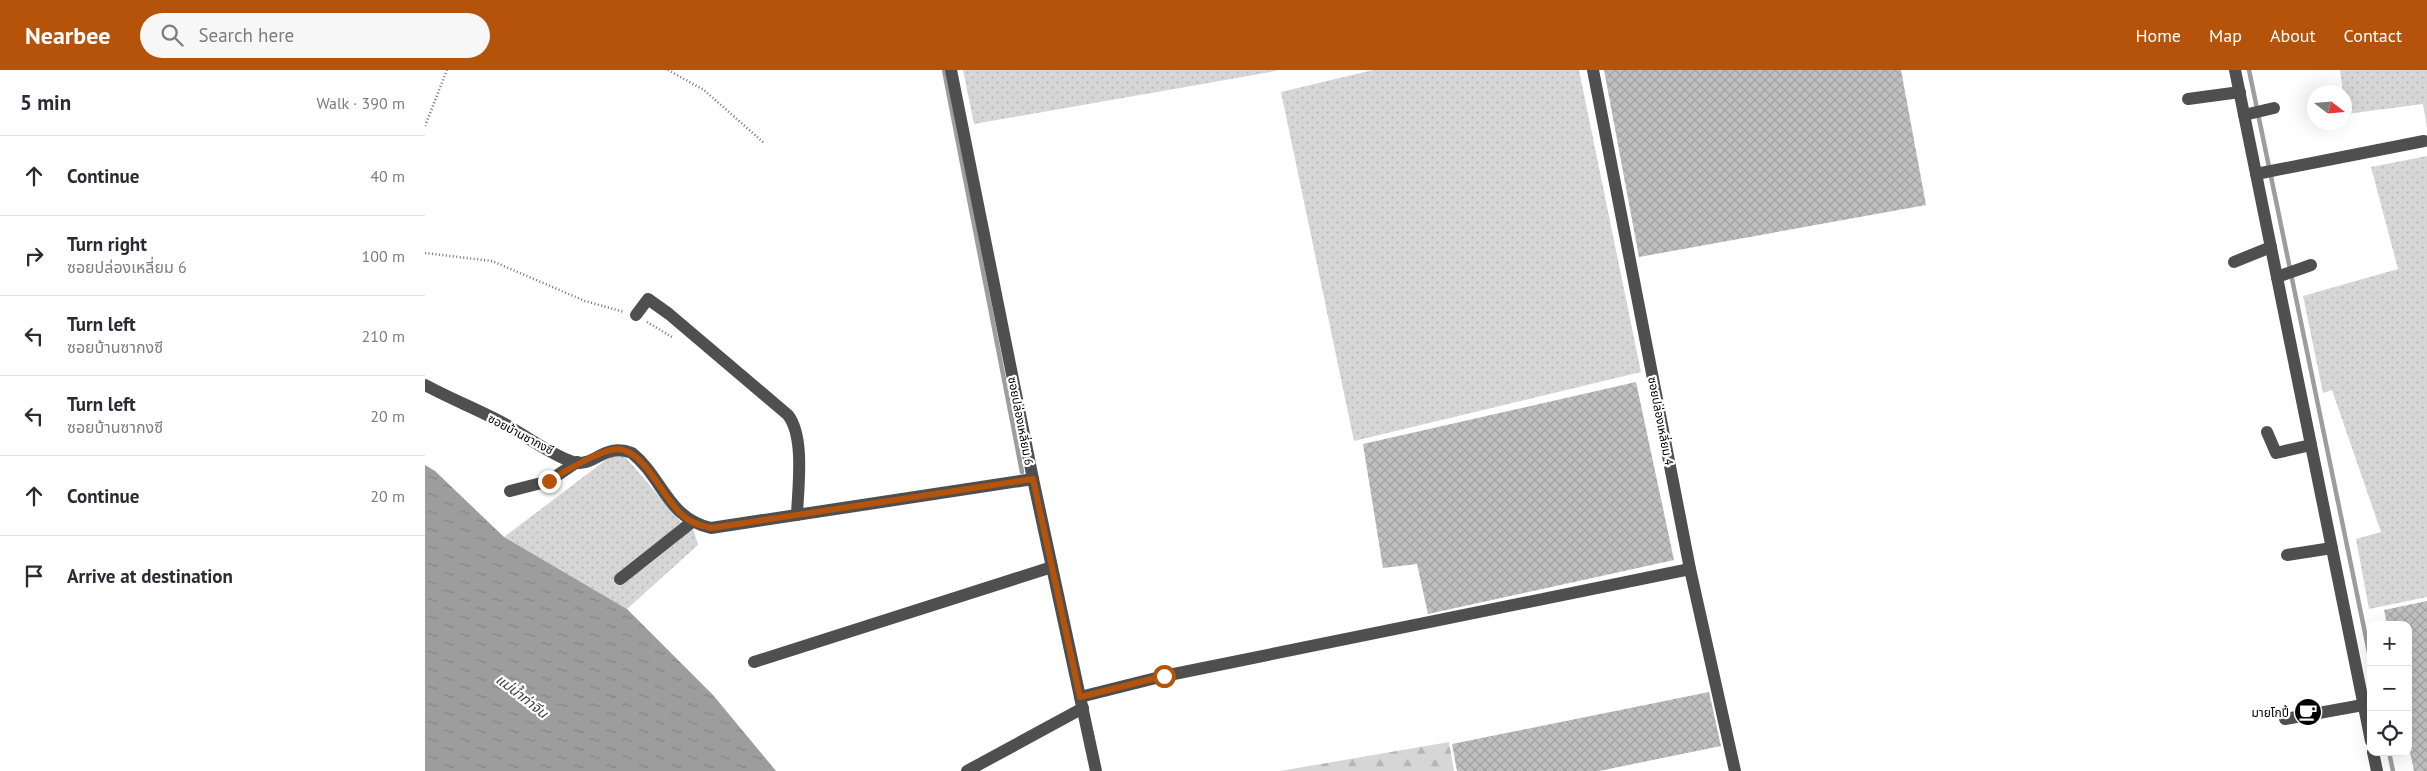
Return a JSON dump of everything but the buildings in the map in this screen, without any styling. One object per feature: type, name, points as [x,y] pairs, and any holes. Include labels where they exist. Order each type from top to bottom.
[{"type":"street","name":"ซอยปล่องเหลี่ยม 6","points":[[951,70],[1033,479],[1096,771]]},
{"type":"street","name":"ซอยปล่องเหลี่ยม 4","points":[[1593,70],[1690,569],[1735,771]]},
{"type":"street","points":[[2239,71],[2240,92],[2259,111],[2271,246],[2285,274],[2311,445],[2367,723]]},
{"type":"street","points":[[2188,99],[2240,92]]},
{"type":"street","points":[[2265,172],[2424,141]]},
{"type":"street","points":[[2234,262],[2271,246]]},
{"type":"street","points":[[2285,274],[2311,265]]},
{"type":"street","points":[[636,315],[648,299],[654,303],[793,422],[797,435],[797,515]]},
{"type":"street","name":"ซอยบ้านซากงซี","points":[[425,385],[577,462]]},
{"type":"street","points":[[2267,432],[2276,454],[2311,445]]},
{"type":"street","points":[[510,491],[549,481],[577,462],[587,461],[611,450],[619,449],[632,454],[684,517],[692,522],[711,528],[1033,479]]},
{"type":"street","points":[[620,579],[692,522]]},
{"type":"street","points":[[2299,553],[2332,548]]},
{"type":"street","points":[[754,662],[1052,567]]},
{"type":"street","points":[[967,771],[1082,702],[1164,676],[1690,569]]},
{"type":"street","points":[[2285,719],[2363,705]]},
{"type":"street","points":[[2374,756],[2377,771]]},
{"type":"path","points":[[425,126],[447,70]]},
{"type":"path","points":[[668,70],[704,90],[764,142]]},
{"type":"path","points":[[425,253],[492,261],[585,300],[636,315],[671,337]]},
{"type":"green space","points":[[963,70],[1276,70],[1276,71],[974,124]]},
{"type":"green space","points":[[1373,70],[1579,70],[1641,372],[1354,441],[1281,92]]},
{"type":"green space","points":[[2340,70],[2427,70],[2427,128],[2423,104],[2352,113],[2352,85],[2342,85]]},
{"type":"green space","points":[[2427,156],[2427,597],[2369,609],[2356,539],[2381,532],[2332,390],[2323,393],[2303,296],[2398,269],[2371,167]]},
{"type":"green space","points":[[623,454],[681,522],[694,531],[698,545],[627,609],[504,537],[611,456]]},
{"type":"green space","points":[[1449,742],[1454,771],[1280,771]]},
{"type":"water","name":"แม่น้ำท่าจีน","points":[[425,465],[435,471],[504,537],[627,609],[713,695],[776,771],[425,771]]},
{"type":"waterway","points":[[944,70],[1022,472]]},
{"type":"waterway","points":[[2249,70],[2367,643]]},
{"type":"waterway","points":[[2390,756],[2393,771]]},
{"type":"place","name":"มายโกปี้","points":[[2308,712]]},
{"type":"route","points":[[549,481],[577,462],[587,461],[611,450],[619,449],[637,458],[684,517],[696,525],[711,528],[1033,479],[1080,697],[1164,676]]}]
